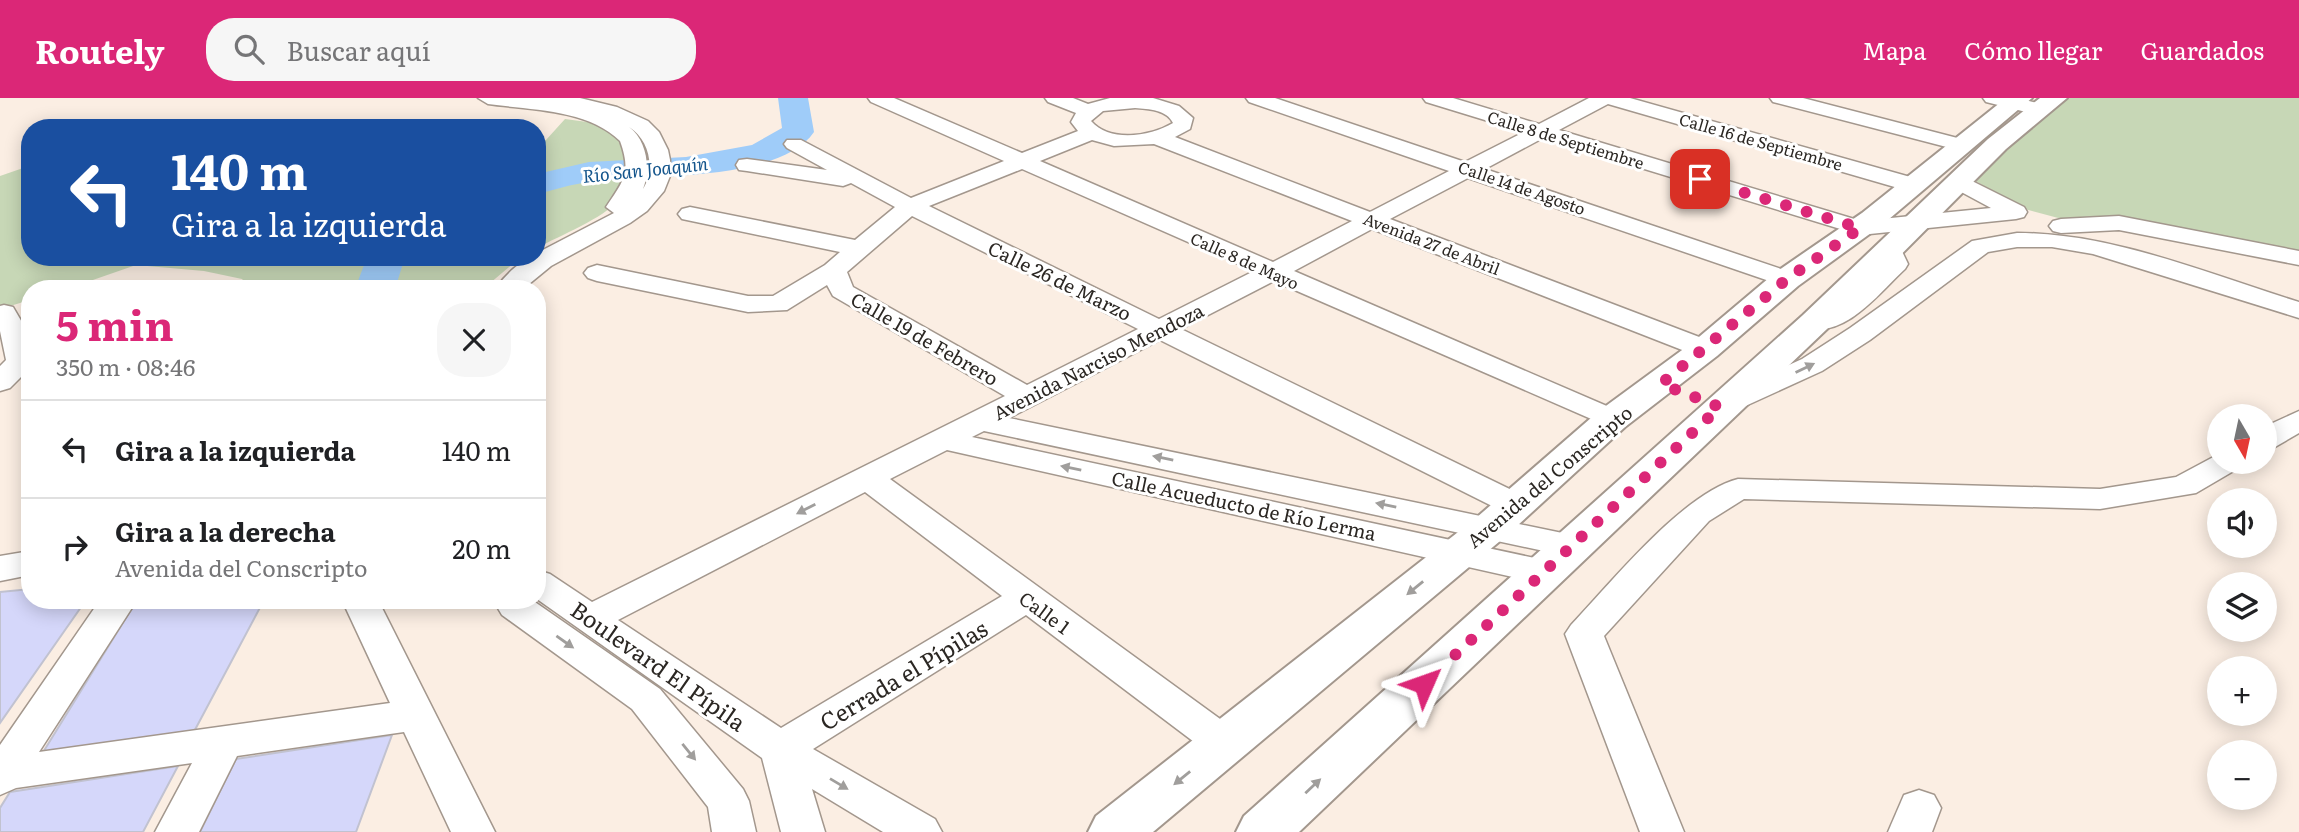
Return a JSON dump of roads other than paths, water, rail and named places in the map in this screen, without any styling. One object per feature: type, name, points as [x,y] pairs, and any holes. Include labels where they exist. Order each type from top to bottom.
[{"type":"main road","name":"Avenida del Conscripto","points":[[1263,832],[1815,322],[1890,250],[1917,203],[2025,101]]},
{"type":"main road","name":"Avenida del Conscripto","points":[[1115,832],[1503,516],[1612,419],[1661,384],[1787,279],[1860,228],[1917,203]]},
{"type":"main road","points":[[1661,384],[1720,407]]},
{"type":"street","points":[[488,98],[583,114],[604,121],[627,135],[648,169],[655,190],[634,211],[546,259]]},
{"type":"street","points":[[543,98],[624,116],[647,129],[656,142],[648,169],[618,207],[546,246]]},
{"type":"street","name":"Calle 8 de Mayo","points":[[878,98],[1612,419]]},
{"type":"street","points":[[597,274],[748,304],[779,304],[834,270],[856,248],[910,206],[1021,161],[1093,112],[1135,102],[1165,106],[1177,111],[1183,118],[1183,125],[1167,135],[1123,141],[1093,112],[1055,98]]},
{"type":"street","points":[[1165,106],[1186,98]]},
{"type":"street","name":"Calle 14 de Agosto","points":[[1256,98],[1787,279]]},
{"type":"street","name":"Calle 8 de Septiembre","points":[[1433,98],[1860,228]]},
{"type":"street","name":"Avenida Narciso Mendoza","points":[[599,614],[1161,329],[1606,98]]},
{"type":"street","name":"Calle 16 de Septiembre","points":[[1606,98],[1917,203]]},
{"type":"street","points":[[1780,98],[1961,163],[2014,212]]},
{"type":"street","name":"Avenida 27 de Abril","points":[[1167,135],[1712,343]]},
{"type":"street","name":"Calle 26 de Marzo","points":[[794,144],[910,206],[1161,329],[1503,516]]},
{"type":"street","points":[[747,165],[868,183]]},
{"type":"street","points":[[1917,203],[2014,212],[2299,298]]},
{"type":"street","points":[[690,214],[856,248]]},
{"type":"street","points":[[2061,226],[2119,223],[2299,258]]},
{"type":"street","points":[[1720,407],[1812,365],[1860,334],[1981,246],[2017,240],[2052,240],[2096,247],[2299,310]]},
{"type":"street","points":[[497,280],[514,266]]},
{"type":"street","points":[[516,280],[533,266]]},
{"type":"street","name":"Calle 19 de Febrero","points":[[834,270],[842,291],[1028,397]]},
{"type":"street","points":[[0,382],[20,362],[11,311]]},
{"type":"street","points":[[2277,433],[2299,420]]},
{"type":"street","name":"Calle Acueducto de Río Lerma","points":[[981,421],[1503,516],[1558,559]]},
{"type":"street","name":"Calle Acueducto de Río Lerma","points":[[943,440],[1459,552],[1558,559]]},
{"type":"street","points":[[1662,832],[1584,634],[1697,514],[1738,489],[2100,499],[2185,486],[2207,473]]},
{"type":"street","name":"Calle 1","points":[[867,478],[1224,743]]},
{"type":"street","name":"Boulevard El Pípila","points":[[546,570],[599,614],[780,749],[920,832]]},
{"type":"street","name":"Boulevard El Pípila","points":[[546,587],[599,614]]},
{"type":"street","name":"Cerrada el Pípilas","points":[[780,749],[1026,598]]},
{"type":"street","points":[[1,775],[113,609]]},
{"type":"street","points":[[364,609],[473,832]]},
{"type":"street","points":[[519,609],[646,699],[728,801],[734,832]]},
{"type":"street","points":[[1,775],[414,715]]},
{"type":"street","points":[[177,832],[223,744]]},
{"type":"street","points":[[780,749],[803,832]]},
{"type":"waterway","name":"Río San Joaquín","points":[[546,182],[589,172],[686,167],[762,153],[798,132],[793,98]]},
{"type":"waterway","name":"Río San Joaquín","points":[[378,280],[383,266]]}]
